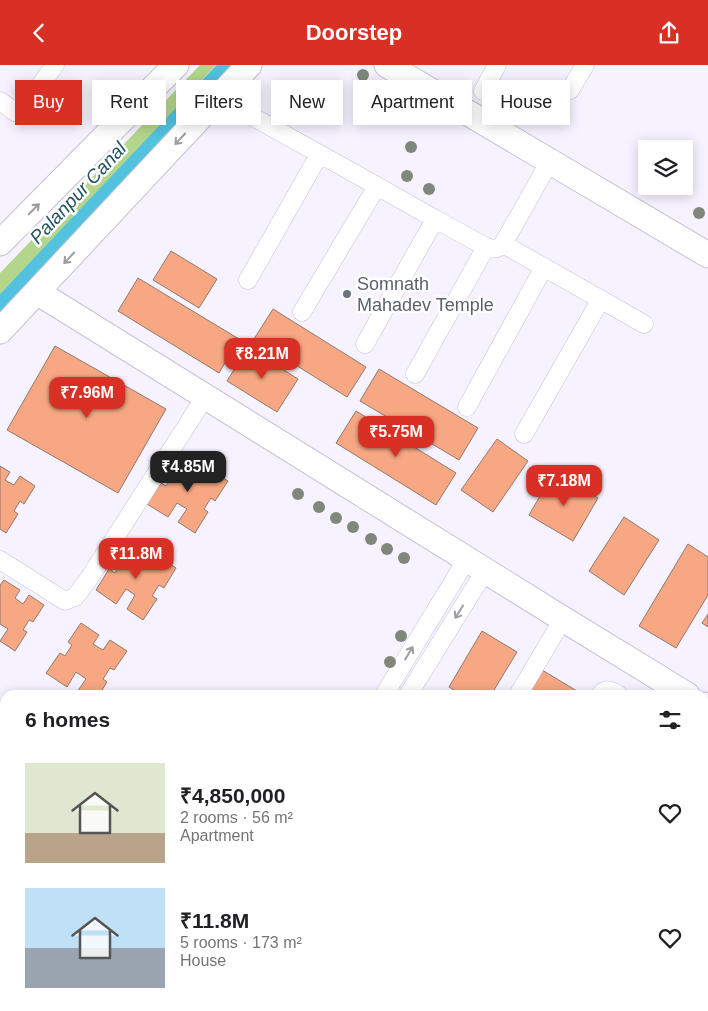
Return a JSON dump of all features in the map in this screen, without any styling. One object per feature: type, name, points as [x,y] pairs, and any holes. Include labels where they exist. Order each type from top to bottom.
[{"type":"street","points":[[0,101],[15,112],[20,111],[55,65]]},
{"type":"street","points":[[0,243],[176,65]]},
{"type":"street","points":[[235,80],[249,65]]},
{"type":"street","points":[[489,80],[497,65]]},
{"type":"street","points":[[570,90],[585,65]]},
{"type":"street","points":[[400,68],[550,161],[708,255]]},
{"type":"street","points":[[261,122],[434,219],[544,267],[644,324]]},
{"type":"street","points":[[0,331],[194,125]]},
{"type":"street","points":[[248,280],[319,155]]},
{"type":"street","points":[[415,374],[494,246],[550,161]]},
{"type":"street","points":[[302,312],[376,186]]},
{"type":"street","points":[[365,344],[434,219]]},
{"type":"street","points":[[467,407],[544,267]]},
{"type":"street","points":[[37,292],[679,690]]},
{"type":"street","points":[[524,434],[601,299]]},
{"type":"street","points":[[0,560],[65,601],[75,597],[88,580],[206,397]]},
{"type":"street","points":[[388,690],[476,565]]},
{"type":"street","points":[[411,690],[476,565]]},
{"type":"street","points":[[521,690],[563,619]]},
{"type":"green space","points":[[200,65],[216,65],[202,80],[186,80]]},
{"type":"green space","points":[[176,90],[176,108],[166,119],[166,100]]},
{"type":"green space","points":[[142,125],[161,125],[0,294],[0,273]]},
{"type":"building","points":[[171,251],[217,279],[199,308],[153,280]]},
{"type":"building","points":[[138,278],[239,339],[219,373],[118,311]]},
{"type":"building","points":[[273,309],[366,367],[347,397],[254,339]]},
{"type":"building","points":[[55,346],[166,409],[118,493],[7,430]]},
{"type":"building","points":[[248,347],[298,379],[277,412],[227,381]]},
{"type":"building","points":[[379,369],[478,428],[459,460],[360,401]]},
{"type":"building","points":[[356,411],[456,473],[436,505],[336,443]]},
{"type":"building","points":[[497,439],[528,461],[493,512],[461,490]]},
{"type":"building","points":[[182,453],[200,465],[194,474],[204,480],[210,470],[228,481],[215,501],[211,498],[204,509],[208,512],[195,533],[178,522],[187,509],[177,503],[168,517],[147,504],[161,483],[166,486],[174,475],[169,473]]},
{"type":"building","points":[[0,466],[10,472],[5,480],[14,485],[20,476],[35,486],[24,504],[20,501],[14,511],[18,514],[6,533],[0,529]]},
{"type":"building","points":[[554,472],[598,498],[573,541],[529,515]]},
{"type":"building","points":[[624,517],[659,540],[624,595],[589,571]]},
{"type":"building","points":[[130,540],[149,552],[143,561],[152,567],[159,557],[176,568],[164,588],[159,585],[152,596],[157,599],[143,620],[127,609],[135,595],[126,589],[116,604],[96,590],[109,569],[115,573],[122,562],[118,559]]},
{"type":"building","points":[[688,544],[708,557],[708,595],[676,648],[639,626]]},
{"type":"building","points":[[4,580],[20,590],[15,598],[23,604],[29,595],[44,605],[33,622],[29,620],[23,630],[27,632],[15,651],[0,641],[8,629],[0,624],[0,585]]},
{"type":"building","points":[[708,614],[708,627],[702,623]]},
{"type":"building","points":[[81,623],[99,635],[93,644],[103,650],[110,640],[127,651],[114,670],[110,668],[103,679],[107,682],[102,690],[78,690],[86,679],[76,672],[67,687],[46,673],[60,653],[65,656],[72,645],[68,642]]},
{"type":"building","points":[[482,631],[517,652],[494,690],[454,690],[449,687]]},
{"type":"building","points":[[542,670],[575,690],[530,690]]},
{"type":"waterway","name":"Palanpur Canal","points":[[0,307],[229,65]]},
{"type":"place","name":"Somnath Mahadev Temple","points":[[347,294]]}]
